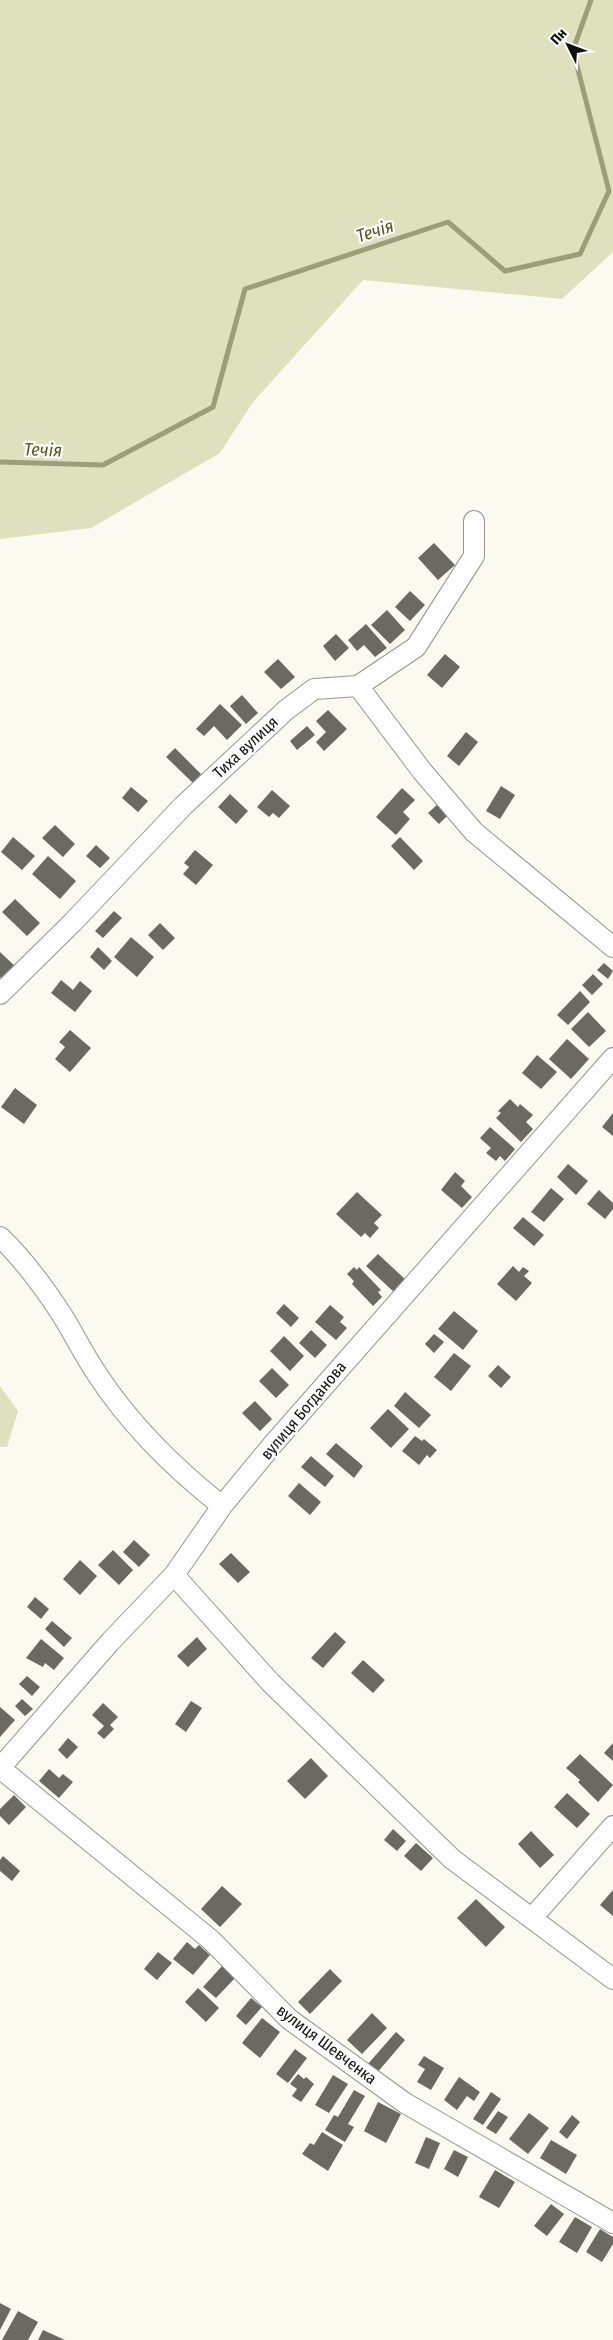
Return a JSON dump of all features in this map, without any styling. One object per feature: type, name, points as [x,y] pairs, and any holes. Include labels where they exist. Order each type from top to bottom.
[{"type":"street","points":[[474,520],[474,556],[416,647],[358,686],[422,771],[474,832],[613,947]]},
{"type":"street","name":"Тиха вулиця","points":[[0,994],[73,922],[183,806],[286,710],[314,688],[358,686]]},
{"type":"street","name":"вулиця Богданова","points":[[0,1768],[110,1642],[174,1575],[222,1506],[345,1360],[613,1058]]},
{"type":"street","points":[[0,1238],[20,1257],[51,1300],[97,1374],[138,1429],[189,1480],[222,1506]]},
{"type":"street","points":[[174,1575],[270,1682],[452,1859],[613,1979]]},
{"type":"street","name":"вулиця Шевченка","points":[[0,1768],[211,1940],[289,2019],[405,2103],[613,2223]]},
{"type":"street","points":[[532,1918],[613,1826]]},
{"type":"green space","points":[[0,0],[613,0],[613,252],[562,299],[363,280],[253,402],[220,453],[91,528],[0,539]]},
{"type":"green space","points":[[0,1386],[18,1411],[7,1447],[0,1447]]},
{"type":"building","points":[[434,543],[455,565],[438,580],[418,558]]},
{"type":"building","points":[[410,591],[425,605],[410,621],[395,607]]},
{"type":"building","points":[[387,610],[405,630],[390,644],[371,625]]},
{"type":"building","points":[[366,624],[387,648],[375,657],[364,645],[357,651],[348,640]]},
{"type":"building","points":[[336,634],[349,648],[335,661],[323,646]]},
{"type":"building","points":[[445,654],[460,667],[442,688],[427,675]]},
{"type":"building","points":[[278,659],[295,677],[281,689],[264,672]]},
{"type":"building","points":[[242,695],[258,713],[246,724],[230,706]]},
{"type":"building","points":[[220,704],[242,725],[227,740],[214,726],[204,736],[196,729]]},
{"type":"building","points":[[328,710],[347,729],[324,751],[316,742],[326,732],[316,721]]},
{"type":"building","points":[[307,726],[315,735],[297,750],[290,741]]},
{"type":"building","points":[[466,732],[478,742],[459,766],[447,756]]},
{"type":"building","points":[[175,748],[201,774],[193,783],[166,757]]},
{"type":"building","points":[[501,786],[515,795],[500,819],[486,811]]},
{"type":"building","points":[[131,787],[148,801],[138,812],[122,798]]},
{"type":"building","points":[[402,788],[415,800],[403,812],[410,819],[396,835],[376,817]]},
{"type":"building","points":[[272,790],[290,806],[279,818],[273,813],[269,817],[257,807]]},
{"type":"building","points":[[230,794],[248,811],[236,824],[218,807]]},
{"type":"building","points":[[438,804],[449,814],[439,824],[428,813]]},
{"type":"building","points":[[55,825],[75,844],[63,857],[42,838]]},
{"type":"building","points":[[13,837],[35,856],[22,870],[1,852]]},
{"type":"building","points":[[400,837],[423,861],[414,870],[391,846]]},
{"type":"building","points":[[96,845],[110,858],[100,868],[86,856]]},
{"type":"building","points":[[195,850],[213,865],[196,885],[183,874],[189,867],[184,863]]},
{"type":"building","points":[[48,856],[76,881],[60,899],[32,874]]},
{"type":"building","points":[[15,899],[40,923],[27,936],[2,912]]},
{"type":"building","points":[[114,911],[122,918],[103,938],[95,931]]},
{"type":"building","points":[[160,923],[175,938],[163,950],[148,935]]},
{"type":"building","points":[[131,937],[154,957],[137,977],[114,957]]},
{"type":"building","points":[[98,947],[112,961],[104,970],[90,957]]},
{"type":"building","points":[[0,952],[17,968],[5,981],[0,977]]},
{"type":"building","points":[[604,963],[613,971],[608,979],[597,970]]},
{"type":"building","points":[[593,974],[603,984],[592,995],[582,985]]},
{"type":"building","points":[[61,980],[73,990],[80,981],[92,991],[75,1012],[51,993]]},
{"type":"building","points":[[580,991],[590,1002],[568,1025],[557,1015]]},
{"type":"building","points":[[588,1012],[606,1031],[589,1047],[571,1029]]},
{"type":"building","points":[[70,1030],[91,1048],[70,1072],[55,1059],[65,1047],[59,1042]]},
{"type":"building","points":[[567,1039],[589,1059],[571,1079],[549,1059]]},
{"type":"building","points":[[537,1055],[557,1072],[541,1089],[522,1073]]},
{"type":"building","points":[[15,1088],[37,1105],[24,1124],[1,1107]]},
{"type":"building","points":[[510,1099],[518,1107],[520,1104],[533,1115],[526,1122],[533,1129],[521,1142],[496,1118],[501,1113],[498,1111]]},
{"type":"building","points":[[613,1113],[613,1136],[602,1127]]},
{"type":"building","points":[[490,1127],[515,1149],[505,1161],[500,1156],[496,1161],[486,1153],[491,1148],[480,1138]]},
{"type":"building","points":[[568,1164],[588,1181],[576,1195],[557,1177]]},
{"type":"building","points":[[455,1172],[465,1181],[461,1186],[472,1197],[462,1208],[441,1190]]},
{"type":"building","points":[[551,1188],[564,1199],[544,1222],[531,1212]]},
{"type":"building","points":[[599,1190],[613,1203],[613,1209],[605,1219],[587,1204]]},
{"type":"building","points":[[357,1192],[382,1215],[374,1223],[379,1228],[370,1238],[365,1233],[361,1237],[336,1214]]},
{"type":"building","points":[[523,1217],[544,1235],[534,1246],[513,1228]]},
{"type":"building","points":[[378,1254],[407,1281],[396,1294],[366,1266]]},
{"type":"building","points":[[513,1266],[519,1272],[523,1267],[529,1271],[524,1276],[532,1283],[516,1301],[497,1284]]},
{"type":"building","points":[[354,1267],[357,1270],[359,1267],[381,1290],[378,1292],[382,1297],[373,1306],[352,1284],[354,1281],[347,1274]]},
{"type":"building","points":[[284,1304],[299,1318],[291,1327],[276,1313]]},
{"type":"building","points":[[330,1305],[344,1317],[340,1322],[347,1328],[336,1340],[315,1322]]},
{"type":"building","points":[[454,1311],[478,1331],[463,1350],[438,1329]]},
{"type":"building","points":[[311,1330],[327,1345],[315,1358],[299,1343]]},
{"type":"building","points":[[434,1334],[444,1342],[434,1353],[425,1344]]},
{"type":"building","points":[[284,1336],[304,1356],[290,1371],[270,1351]]},
{"type":"building","points":[[454,1353],[471,1366],[451,1391],[434,1377]]},
{"type":"building","points":[[498,1365],[511,1377],[501,1388],[488,1376]]},
{"type":"building","points":[[272,1368],[289,1385],[276,1398],[259,1381]]},
{"type":"building","points":[[405,1392],[431,1415],[419,1428],[394,1406]]},
{"type":"building","points":[[255,1401],[272,1419],[260,1431],[242,1413]]},
{"type":"building","points":[[388,1409],[409,1429],[391,1448],[370,1428]]},
{"type":"building","points":[[415,1436],[422,1441],[424,1439],[437,1450],[430,1458],[427,1455],[419,1465],[402,1451]]},
{"type":"building","points":[[336,1443],[363,1466],[354,1478],[326,1454]]},
{"type":"building","points":[[311,1456],[334,1476],[325,1487],[301,1467]]},
{"type":"building","points":[[299,1483],[321,1502],[310,1515],[288,1496]]},
{"type":"building","points":[[134,1540],[150,1555],[139,1567],[123,1552]]},
{"type":"building","points":[[113,1550],[133,1570],[119,1585],[98,1565]]},
{"type":"building","points":[[231,1553],[250,1572],[238,1583],[219,1564]]},
{"type":"building","points":[[80,1560],[97,1576],[80,1595],[63,1579]]},
{"type":"building","points":[[35,1597],[49,1609],[41,1619],[27,1607]]},
{"type":"building","points":[[52,1621],[72,1638],[64,1647],[45,1629]]},
{"type":"building","points":[[335,1632],[346,1642],[323,1668],[311,1658]]},
{"type":"building","points":[[197,1637],[207,1649],[188,1667],[177,1656]]},
{"type":"building","points":[[41,1639],[64,1658],[54,1670],[45,1663],[43,1667],[26,1658]]},
{"type":"building","points":[[363,1660],[385,1680],[373,1693],[351,1673]]},
{"type":"building","points":[[27,1676],[40,1687],[32,1696],[19,1684]]},
{"type":"building","points":[[22,1699],[33,1709],[25,1716],[15,1706]]},
{"type":"building","points":[[191,1701],[202,1708],[186,1732],[175,1724]]},
{"type":"building","points":[[103,1703],[118,1717],[110,1725],[114,1729],[104,1739],[97,1733],[104,1726],[92,1715]]},
{"type":"building","points":[[0,1707],[15,1720],[0,1737]]},
{"type":"building","points":[[68,1738],[78,1747],[67,1759],[58,1750]]},
{"type":"building","points":[[613,1743],[613,1761],[604,1753]]},
{"type":"building","points":[[580,1754],[613,1785],[598,1802],[578,1782],[580,1780],[566,1768]]},
{"type":"building","points":[[311,1758],[328,1776],[305,1799],[287,1781]]},
{"type":"building","points":[[49,1769],[59,1778],[63,1774],[73,1782],[59,1798],[39,1781]]},
{"type":"building","points":[[567,1793],[590,1814],[577,1828],[554,1807]]},
{"type":"building","points":[[14,1795],[26,1807],[9,1825],[0,1816],[0,1809]]},
{"type":"building","points":[[393,1829],[406,1841],[397,1851],[384,1840]]},
{"type":"building","points":[[531,1831],[554,1855],[540,1868],[518,1844]]},
{"type":"building","points":[[416,1843],[433,1858],[421,1871],[404,1856]]},
{"type":"building","points":[[3,1856],[20,1871],[12,1881],[0,1871],[0,1860]]},
{"type":"building","points":[[222,1886],[242,1904],[220,1927],[201,1909]]},
{"type":"building","points":[[613,1890],[613,1916],[600,1905]]},
{"type":"building","points":[[476,1899],[505,1927],[486,1947],[457,1918]]},
{"type":"building","points":[[187,1942],[195,1949],[199,1945],[210,1955],[193,1975],[173,1959]]},
{"type":"building","points":[[158,1952],[172,1963],[157,1980],[144,1969]]},
{"type":"building","points":[[222,1966],[235,1978],[216,1998],[203,1987]]},
{"type":"building","points":[[330,1969],[342,1981],[310,2014],[298,2002]]},
{"type":"building","points":[[198,1988],[219,2008],[206,2022],[185,2002]]},
{"type":"building","points":[[251,1998],[262,2007],[246,2025],[236,2016]]},
{"type":"building","points":[[372,2013],[387,2028],[362,2054],[347,2040]]},
{"type":"building","points":[[262,2018],[280,2032],[260,2058],[242,2043]]},
{"type":"building","points":[[396,2032],[405,2040],[376,2074],[367,2065]]},
{"type":"building","points":[[295,2049],[307,2058],[288,2083],[276,2074]]},
{"type":"building","points":[[424,2056],[444,2068],[431,2090],[417,2082],[425,2069],[418,2065]]},
{"type":"building","points":[[298,2074],[304,2079],[306,2077],[314,2084],[301,2102],[292,2096],[297,2089],[290,2084]]},
{"type":"building","points":[[333,2075],[348,2084],[329,2113],[315,2105]]},
{"type":"building","points":[[459,2077],[480,2092],[474,2101],[467,2096],[457,2110],[444,2100]]},
{"type":"building","points":[[354,2090],[365,2096],[348,2124],[354,2127],[345,2142],[325,2130],[334,2115],[338,2117]]},
{"type":"building","points":[[491,2092],[501,2099],[483,2125],[473,2119]]},
{"type":"building","points":[[378,2102],[401,2114],[386,2143],[364,2131]]},
{"type":"building","points":[[498,2111],[508,2117],[496,2134],[486,2128]]},
{"type":"building","points":[[529,2113],[549,2128],[528,2154],[509,2139]]},
{"type":"building","points":[[572,2115],[580,2122],[567,2139],[559,2132]]},
{"type":"building","points":[[322,2132],[343,2145],[328,2171],[302,2154],[310,2143],[314,2145]]},
{"type":"building","points":[[426,2137],[440,2143],[429,2169],[415,2163]]},
{"type":"building","points":[[551,2140],[577,2155],[566,2174],[540,2158]]},
{"type":"building","points":[[454,2150],[468,2157],[458,2177],[444,2169]]},
{"type":"building","points":[[495,2170],[515,2182],[499,2208],[479,2197]]},
{"type":"building","points":[[551,2204],[564,2214],[547,2236],[534,2226]]},
{"type":"building","points":[[575,2217],[592,2227],[577,2253],[559,2242]]},
{"type":"building","points":[[600,2229],[613,2237],[613,2244],[602,2262],[586,2252]]},
{"type":"building","points":[[0,2303],[11,2309],[0,2330]]},
{"type":"building","points":[[18,2311],[38,2322],[28,2340],[2,2340]]},
{"type":"building","points":[[43,2330],[65,2340],[38,2340]]},
{"type":"waterway","name":"Течія","points":[[0,462],[103,465],[213,407],[245,289],[448,222],[505,271],[580,254],[609,191],[573,50],[591,0]]}]
